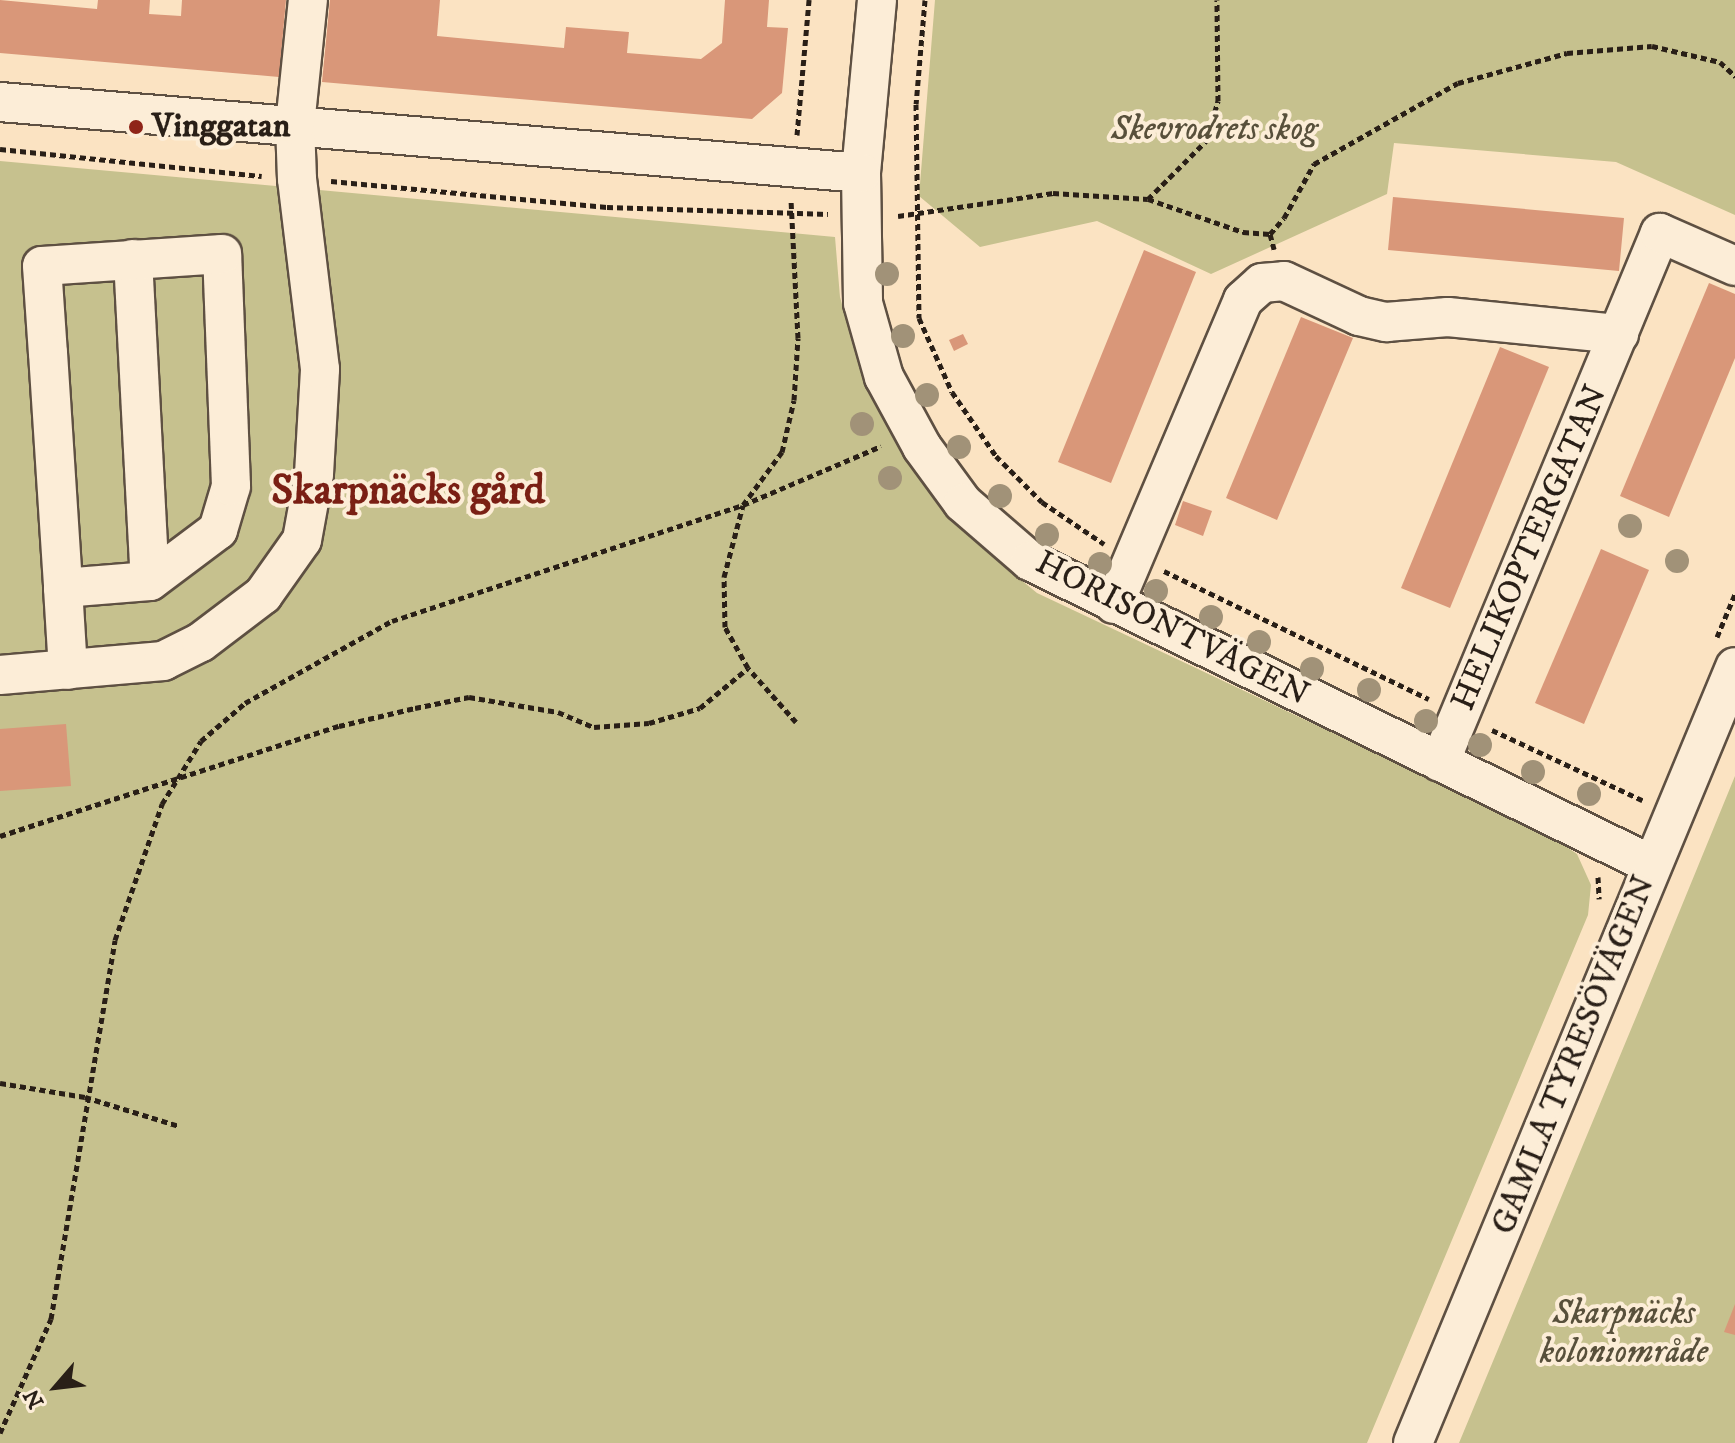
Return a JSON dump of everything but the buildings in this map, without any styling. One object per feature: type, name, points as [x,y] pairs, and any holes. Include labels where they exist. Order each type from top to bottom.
[{"type":"street","points":[[0,675],[163,661],[201,642],[263,595],[302,540],[314,474],[320,369],[297,179],[295,125],[308,0]]},
{"type":"street","name":"HORISONTVÄGEN","points":[[877,0],[861,173],[863,303],[884,377],[914,432],[963,503],[1030,561],[1652,865]]},
{"type":"street","points":[[0,102],[861,173]]},
{"type":"street","name":"HELIKOPTERGATAN","points":[[1440,762],[1660,233],[1735,266]]},
{"type":"street","points":[[63,588],[150,581],[218,530],[231,486],[222,254],[42,266],[68,670]]},
{"type":"street","points":[[133,259],[150,581]]},
{"type":"street","points":[[1114,604],[1243,300],[1262,283],[1284,281]]},
{"type":"street","name":"HELIKOPTERGATAN","points":[[1284,281],[1359,316],[1386,322],[1448,317],[1619,334]]},
{"type":"street","name":"GAMLA TYRESÖVÄGEN","points":[[1413,1443],[1735,667]]},
{"type":"path","points":[[796,722],[748,668],[725,627],[724,577],[743,505],[782,452],[794,400],[798,338],[789,215],[809,0]]},
{"type":"path","points":[[1148,199],[1206,141],[1218,101],[1217,0]]},
{"type":"path","points":[[1284,281],[1270,234],[1314,164],[1458,83],[1567,53],[1652,46],[1720,62],[1735,76]]},
{"type":"path","points":[[0,149],[607,207],[789,215],[861,213],[914,218],[1053,193],[1148,199],[1243,232],[1270,234]]},
{"type":"path","points":[[0,1433],[51,1319],[85,1097],[115,940],[162,804],[181,779],[201,741],[245,703],[392,621],[743,505],[914,432]]},
{"type":"path","points":[[0,836],[339,726],[469,697],[558,712],[594,727],[649,723],[700,708],[748,668]]},
{"type":"path","points":[[0,1083],[85,1097],[179,1126]]},
{"type":"green space","name":"Skevrodrets skog","points":[[935,0],[1735,0],[1735,215],[1616,162],[1394,143],[1387,194],[1211,274],[1097,221],[980,247],[919,196]]},
{"type":"green space","points":[[0,161],[835,237],[840,297],[858,362],[929,491],[985,550],[1037,593],[1549,835],[1577,854],[1591,885],[1588,915],[1367,1443],[0,1443]]},
{"type":"green space","name":"Skarpnäcks koloniområde","points":[[1735,776],[1735,1443],[1459,1443],[1639,1010]]},
{"type":"place","name":"Vinggatan","points":[[136,127]]},
{"type":"district","name":"Skarpnäcks gård","points":[[408,491]]}]
